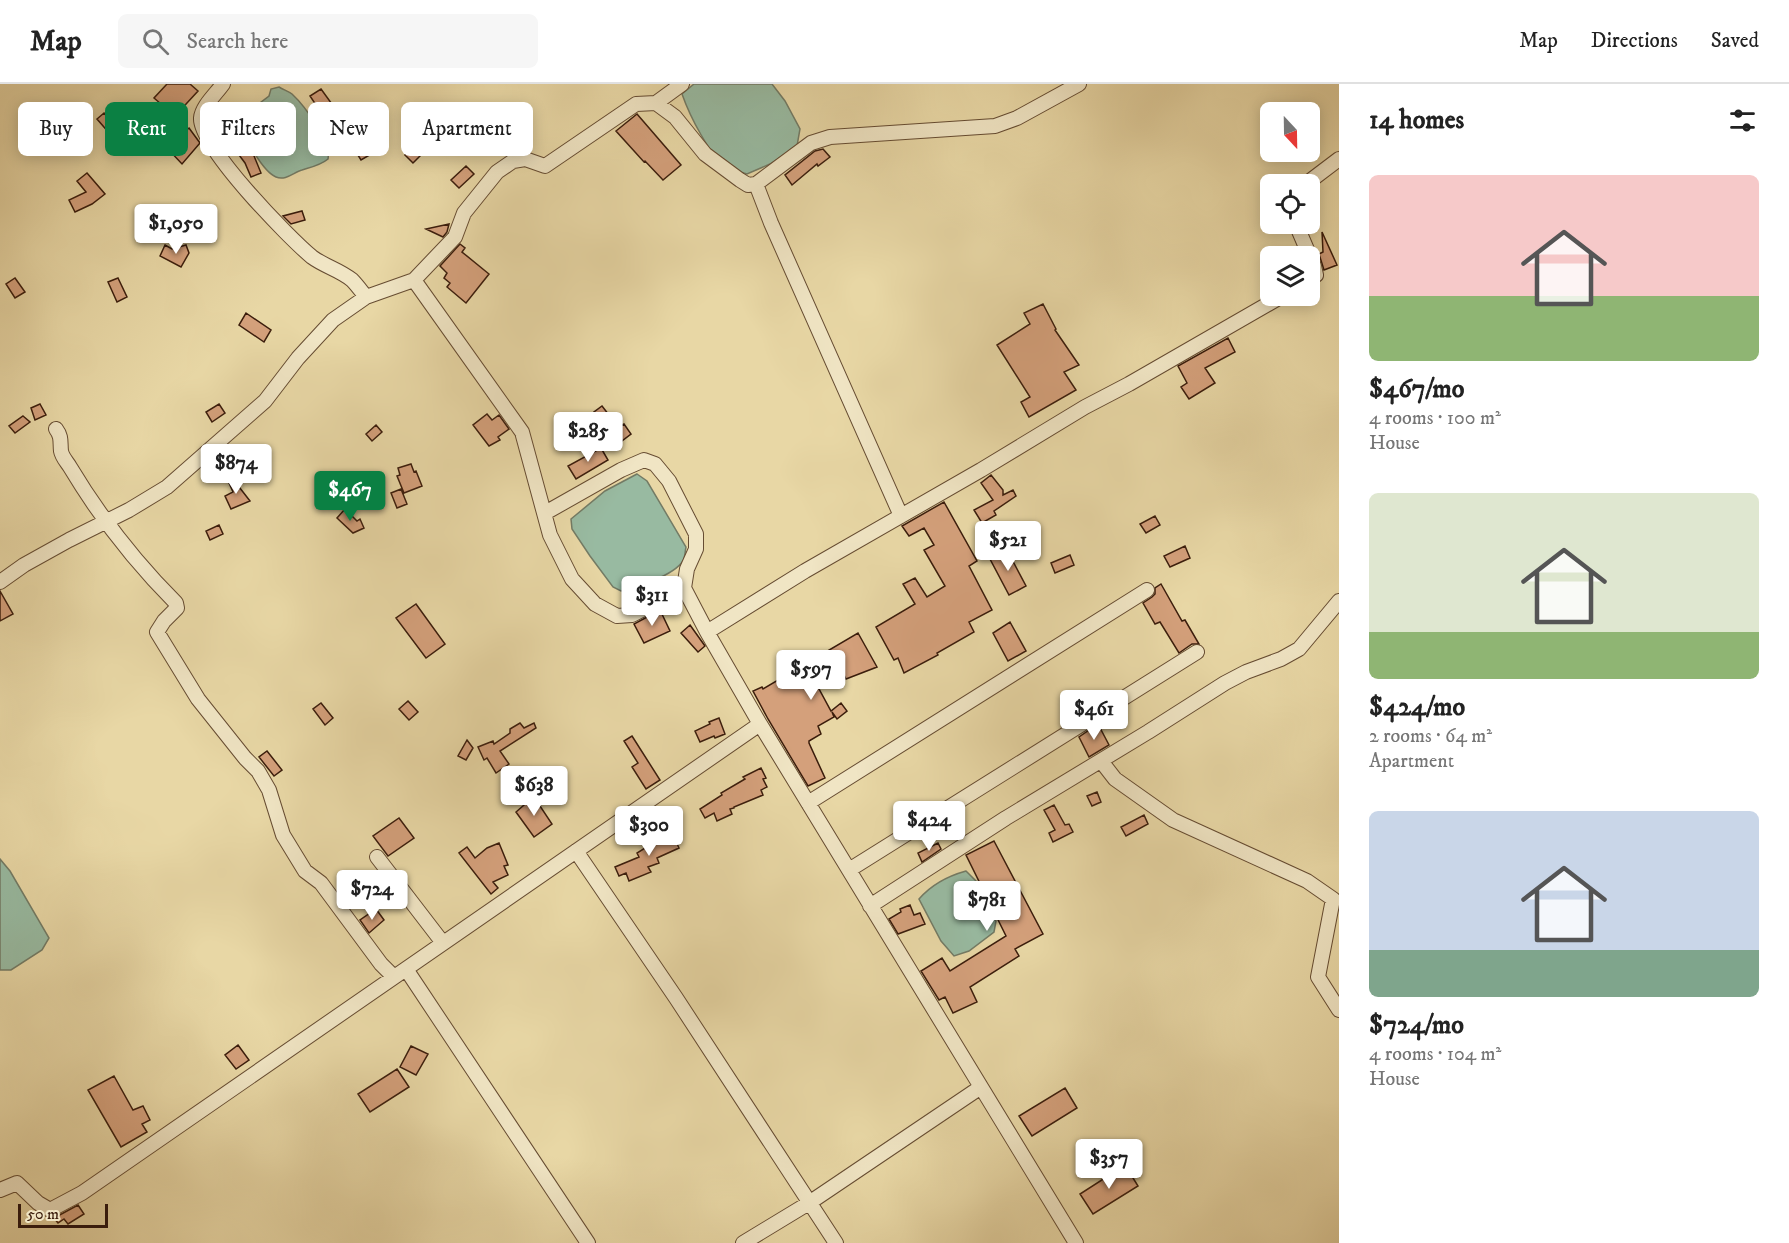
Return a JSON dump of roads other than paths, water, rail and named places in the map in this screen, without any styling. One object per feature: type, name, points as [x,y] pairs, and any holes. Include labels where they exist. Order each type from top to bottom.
[{"type":"street","points":[[223,84],[201,115],[201,123],[208,138],[227,165],[290,238],[314,259],[352,280],[366,297]]},
{"type":"street","points":[[656,104],[682,84]]},
{"type":"street","points":[[0,582],[60,545],[129,510],[167,487],[265,401],[298,358],[333,320],[366,297],[414,280],[454,237],[464,213],[497,172],[513,160],[525,159],[545,166],[636,104],[656,104],[675,117],[705,154],[740,180],[748,184],[756,184],[811,143],[830,137],[995,126],[1017,118],[1079,84]]},
{"type":"street","points":[[1319,174],[1339,159]]},
{"type":"street","points":[[756,184],[771,223],[901,516]]},
{"type":"street","points":[[414,280],[522,432],[550,535],[572,579],[595,603],[617,616],[632,615],[684,588]]},
{"type":"street","points":[[707,632],[1085,407],[1265,306]]},
{"type":"street","points":[[56,429],[62,440],[61,453],[96,508],[135,560],[176,603],[177,608],[157,632],[198,699],[244,758],[258,771],[269,790],[283,835],[305,871],[321,883],[381,964],[400,973],[588,1243]]},
{"type":"street","points":[[544,513],[644,460],[655,464],[669,481],[696,534],[696,549],[687,569],[684,588],[707,632],[759,724],[1076,1243]]},
{"type":"street","points":[[808,803],[1147,590]]},
{"type":"street","points":[[870,906],[1006,818],[1225,683],[1299,649],[1339,601]]},
{"type":"street","points":[[849,870],[1197,652]]},
{"type":"street","points":[[0,1190],[17,1183],[38,1203],[50,1210],[82,1193],[759,724]]},
{"type":"street","points":[[1101,761],[1115,779],[1173,820],[1307,880],[1333,899],[1318,977],[1339,1010]]},
{"type":"street","points":[[576,851],[676,998],[836,1243]]},
{"type":"street","points":[[377,857],[443,943]]},
{"type":"street","points":[[743,1243],[809,1203],[981,1087]]}]
